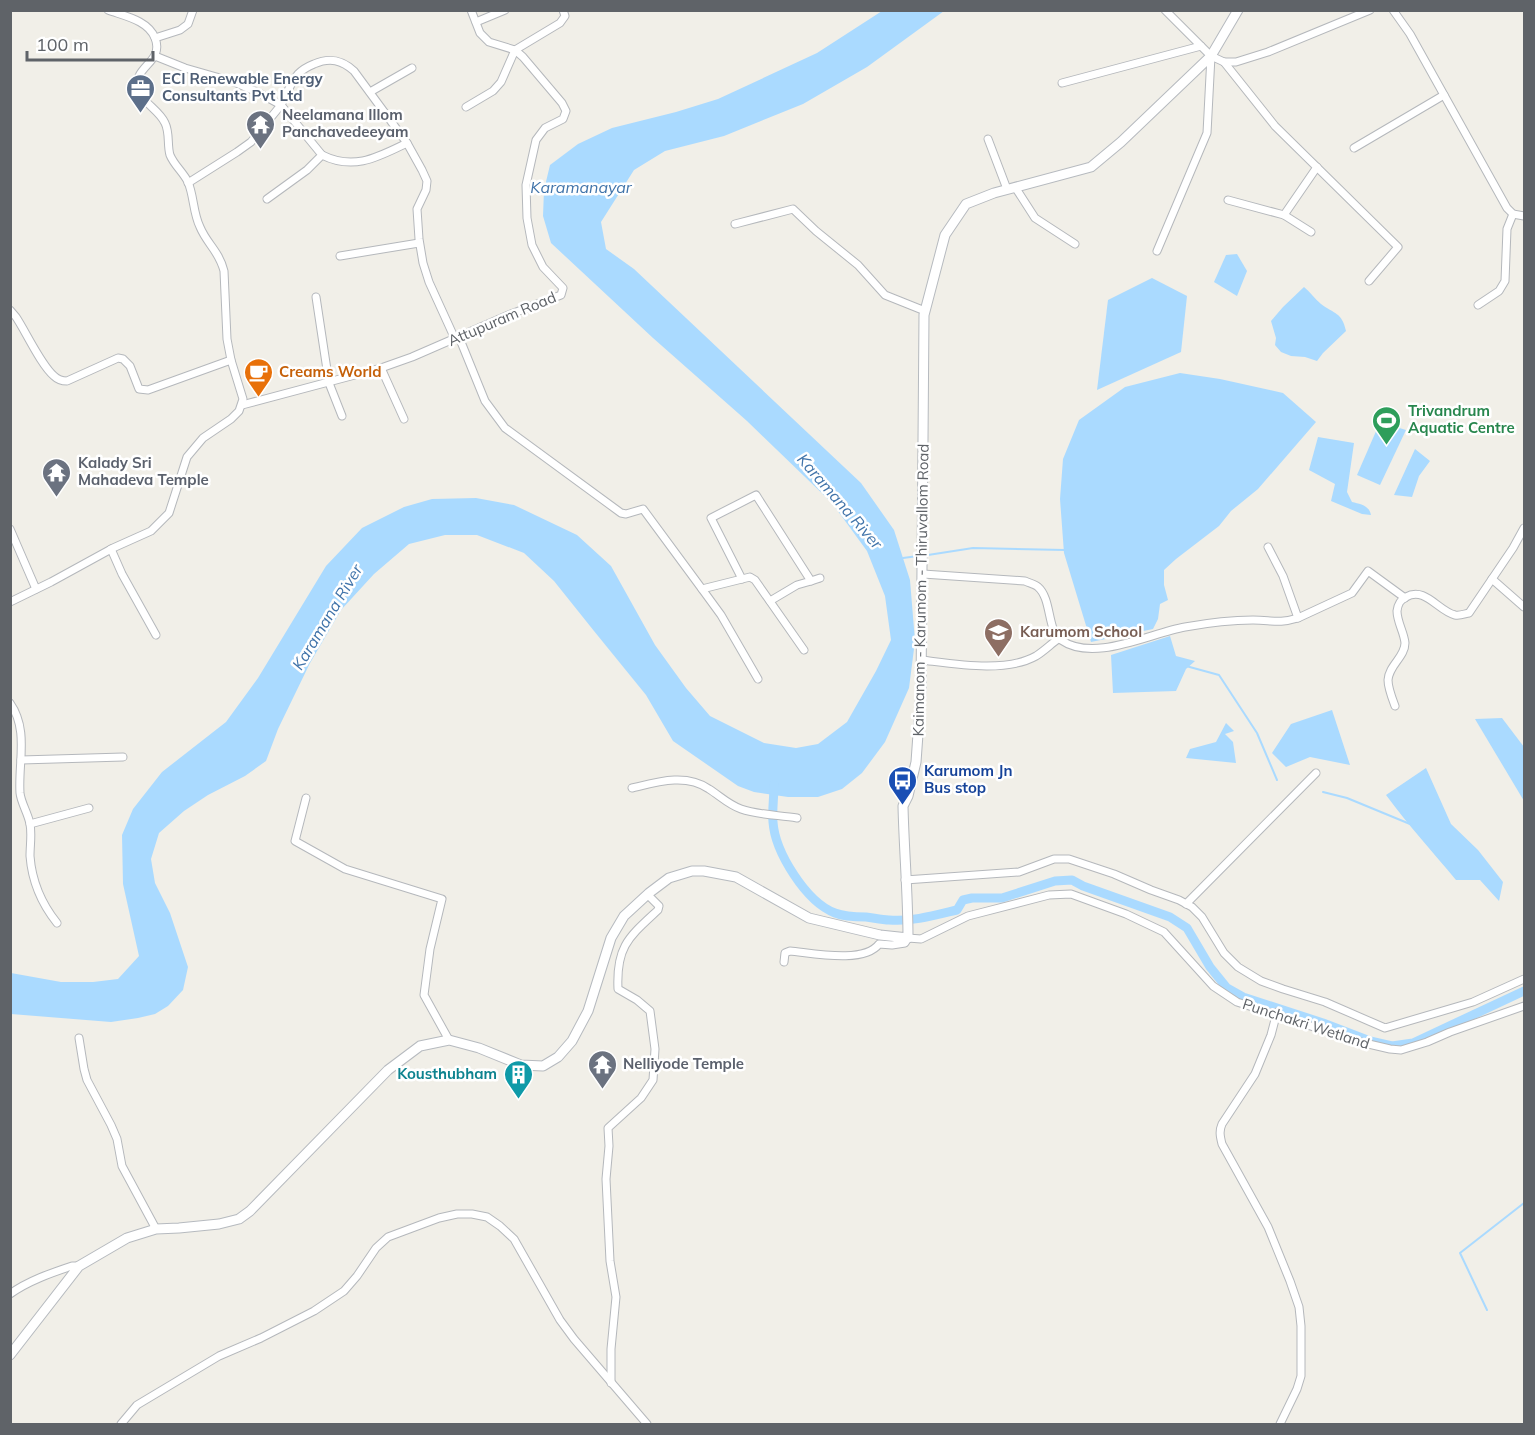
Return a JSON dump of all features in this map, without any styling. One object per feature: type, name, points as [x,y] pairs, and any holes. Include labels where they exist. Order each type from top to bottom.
[{"type":"main road","name":"Kaimanom - Karumom - Thiruvallom Road","points":[[908,938],[903,806],[908,796],[918,749],[921,692],[925,311],[945,235],[966,204],[994,193],[1091,167],[1121,142],[1211,56],[1238,10]]},
{"type":"main road","points":[[10,1354],[79,1266],[127,1238],[156,1229],[219,1224],[239,1219],[250,1211],[388,1070],[420,1046],[449,1040],[479,1048],[521,1065],[543,1066],[558,1057],[572,1041],[588,1011],[611,938],[624,916],[669,878],[692,871],[736,877],[809,918],[880,935],[908,938]]},
{"type":"street","points":[[10,602],[111,549],[151,531],[169,513],[187,457],[203,438],[239,411],[243,399],[227,339],[222,261],[200,227],[188,183],[170,153],[164,121],[144,99],[137,84],[140,73],[155,56],[155,38],[136,19],[108,10]]},
{"type":"street","points":[[155,38],[180,30],[188,24],[193,10]]},
{"type":"street","name":"Attupuram Road","points":[[242,405],[381,368],[561,295],[563,288],[543,267],[532,245],[527,218],[526,185],[536,140],[545,128],[563,119],[566,111],[562,103],[523,57],[515,50],[489,42],[480,33],[471,10]]},
{"type":"street","points":[[476,22],[505,10]]},
{"type":"street","points":[[466,107],[493,91],[501,82],[515,50],[560,23],[565,16],[563,10]]},
{"type":"street","points":[[1165,10],[1211,56],[1224,62],[1236,62],[1252,57],[1371,10]]},
{"type":"street","points":[[1393,10],[1410,34],[1507,208],[1513,214],[1524,216]]},
{"type":"street","points":[[1062,83],[1202,46]]},
{"type":"street","points":[[155,56],[185,68],[234,82],[281,105],[322,155],[331,159],[342,162],[359,162],[377,157],[407,143]]},
{"type":"street","points":[[1157,251],[1207,133],[1211,56]]},
{"type":"street","points":[[188,183],[251,142],[281,105],[297,75],[307,67],[322,60],[335,59],[346,63],[407,143],[427,181],[426,190],[417,208],[419,243],[423,263],[429,282],[485,401],[505,428],[621,513],[626,514],[644,509],[721,615],[758,679]]},
{"type":"street","points":[[1224,62],[1275,126],[1398,247],[1369,281]]},
{"type":"street","points":[[370,92],[412,68]]},
{"type":"street","points":[[1354,148],[1444,95]]},
{"type":"street","points":[[988,139],[1011,188],[1035,218],[1075,244]]},
{"type":"street","points":[[267,199],[307,170],[322,155]]},
{"type":"street","points":[[1284,215],[1317,167]]},
{"type":"street","points":[[1228,200],[1284,215],[1311,232]]},
{"type":"street","points":[[735,224],[793,209],[858,266],[885,295],[925,311]]},
{"type":"street","points":[[1478,305],[1499,291],[1505,281],[1508,229],[1513,214]]},
{"type":"street","points":[[340,256],[419,243]]},
{"type":"street","points":[[316,297],[329,383],[342,416]]},
{"type":"street","points":[[10,310],[45,365],[53,376],[61,381],[67,381],[118,358],[123,359],[130,366],[139,389],[148,390],[231,360]]},
{"type":"street","points":[[381,368],[404,419]]},
{"type":"street","points":[[742,579],[711,518],[756,495],[811,581]]},
{"type":"street","points":[[1395,706],[1388,679],[1405,645],[1397,614],[1401,600],[1416,593],[1453,615],[1468,613],[1513,548],[1524,528]]},
{"type":"street","points":[[10,529],[36,589]]},
{"type":"street","points":[[1268,547],[1298,618]]},
{"type":"street","points":[[111,549],[122,574],[156,635]]},
{"type":"street","points":[[923,574],[1025,581],[1038,587],[1044,596],[1058,639],[1069,645],[1086,648],[1117,647],[1182,627],[1217,622],[1254,620],[1285,622],[1352,593],[1368,571],[1405,597]]},
{"type":"street","points":[[770,601],[797,585],[820,578]]},
{"type":"street","points":[[702,589],[742,579],[755,580],[804,650]]},
{"type":"street","points":[[1492,579],[1524,607]]},
{"type":"street","points":[[922,660],[1003,666],[1035,657],[1058,639]]},
{"type":"street","points":[[10,703],[17,712],[22,729],[20,795],[30,824],[30,857],[35,882],[45,907],[57,923]]},
{"type":"street","points":[[21,760],[123,756]]},
{"type":"street","points":[[1186,904],[1316,773]]},
{"type":"street","points":[[632,788],[660,781],[686,780],[707,787],[742,810],[797,818]]},
{"type":"street","points":[[306,798],[296,841],[345,869],[442,899],[430,949],[424,995],[449,1040]]},
{"type":"street","points":[[30,824],[89,808]]},
{"type":"street","points":[[906,880],[1019,872],[1053,859],[1069,859],[1114,874],[1192,907],[1202,918],[1224,953],[1238,967],[1262,981],[1325,1002],[1385,1028],[1473,1002],[1524,979]]},
{"type":"street","name":"Punchakri Wetland","points":[[784,962],[786,953],[790,951],[840,957],[857,955],[877,948],[879,944],[892,945],[905,943],[908,938],[921,939],[968,916],[1048,895],[1071,894],[1126,914],[1164,932],[1213,986],[1237,1002],[1277,1012],[1360,1042],[1395,1050],[1408,1048],[1524,1006]]},
{"type":"street","points":[[611,1383],[611,1350],[616,1297],[610,1262],[606,1191],[608,1128],[641,1098],[653,1080],[655,1049],[650,1011],[618,989],[617,970],[622,949],[636,930],[658,910],[659,906],[648,895]]},
{"type":"street","points":[[1277,1012],[1267,1046],[1255,1074],[1220,1130],[1222,1144],[1268,1227],[1299,1307],[1301,1376],[1280,1425]]},
{"type":"street","points":[[79,1038],[87,1080],[117,1139],[122,1166],[156,1229]]},
{"type":"street","points":[[121,1425],[137,1405],[219,1356],[314,1311],[344,1291],[376,1248],[388,1237],[439,1218],[457,1214],[487,1217],[514,1239],[560,1320],[588,1358],[647,1425]]},
{"type":"street","points":[[10,1294],[22,1285],[72,1266],[79,1266]]},
{"type":"water","name":"Karamanayar","points":[[882,11],[944,11],[867,67],[803,104],[724,136],[665,151],[634,170],[601,222],[606,249],[634,269],[861,483],[894,530],[910,580],[915,641],[909,688],[885,742],[862,773],[842,789],[818,797],[788,797],[754,792],[738,786],[673,741],[646,695],[554,581],[524,553],[477,535],[445,535],[409,544],[374,574],[341,610],[310,663],[278,729],[266,761],[245,776],[208,795],[184,811],[159,833],[151,859],[155,883],[170,913],[188,967],[183,990],[168,1006],[155,1014],[111,1022],[11,1014],[11,973],[61,982],[118,979],[139,956],[123,884],[122,835],[133,809],[162,772],[226,722],[258,678],[326,566],[362,528],[404,507],[432,499],[476,498],[514,505],[577,535],[611,566],[655,645],[686,688],[710,716],[764,743],[796,748],[818,744],[847,722],[891,640],[885,596],[867,551],[832,503],[747,421],[551,243],[543,216],[544,190],[550,165],[578,144],[612,128],[718,99],[817,53]]},
{"type":"water","points":[[1237,254],[1247,271],[1237,296],[1214,282],[1226,255]]},
{"type":"water","points":[[1152,278],[1187,296],[1181,352],[1097,390],[1108,300]]},
{"type":"water","points":[[1304,287],[1321,304],[1340,317],[1346,331],[1317,361],[1291,356],[1281,352],[1275,345],[1276,338],[1271,321]]},
{"type":"water","points":[[1180,373],[1283,393],[1316,422],[1258,489],[1231,511],[1219,526],[1164,570],[1164,585],[1168,600],[1160,604],[1158,619],[1153,629],[1091,642],[1064,553],[1060,499],[1063,459],[1079,420],[1125,387]]},
{"type":"water","points":[[1380,422],[1406,430],[1380,485],[1357,475]]},
{"type":"water","points":[[1318,437],[1354,443],[1347,492],[1352,502],[1366,507],[1371,515],[1362,514],[1331,501],[1335,484],[1309,470]]},
{"type":"water","points":[[1415,449],[1430,461],[1419,476],[1412,497],[1394,495]]},
{"type":"water","points":[[1170,636],[1176,656],[1195,661],[1186,669],[1176,691],[1113,693],[1111,655]]},
{"type":"water","points":[[1332,710],[1350,765],[1310,757],[1286,767],[1272,753],[1291,724]]},
{"type":"water","points":[[1502,718],[1524,747],[1524,801],[1475,719]]},
{"type":"water","points":[[1226,723],[1234,731],[1225,734],[1233,742],[1236,763],[1186,758],[1190,749],[1216,742]]},
{"type":"water","points":[[1426,768],[1451,824],[1478,850],[1503,882],[1499,901],[1480,880],[1456,880],[1386,795]]},
{"type":"waterway","points":[[928,555],[973,548],[1065,550]]},
{"type":"waterway","points":[[903,558],[918,556]]},
{"type":"waterway","points":[[1186,666],[1219,675],[1257,733],[1277,780]]},
{"type":"waterway","points":[[774,785],[773,822],[779,847],[803,887],[824,907],[835,913],[886,920],[915,919],[957,910],[963,900],[1002,898],[1055,881],[1072,880],[1170,917],[1187,928],[1210,967],[1227,988],[1243,997],[1370,1041],[1392,1046],[1413,1043],[1524,991]]},
{"type":"waterway","points":[[1323,792],[1347,798],[1410,824]]},
{"type":"waterway","points":[[1487,1310],[1460,1253],[1524,1203]]},
{"type":"place","name":"ECI Renewable Energy Consultants Pvt Ltd","points":[[141,114]]},
{"type":"place","name":"Neelamana Illom Panchavedeeyam","points":[[261,150]]},
{"type":"place","name":"Creams World","points":[[258,398]]},
{"type":"place","name":"Trivandrum Aquatic Centre","points":[[1387,446]]},
{"type":"place","name":"Kalady Sri Mahadeva Temple","points":[[57,498]]},
{"type":"place","name":"Karumom School","points":[[999,658]]},
{"type":"place","name":"Karumom Jn Bus stop","points":[[903,806]]},
{"type":"place","name":"Nelliyode Temple","points":[[602,1090]]},
{"type":"place","name":"Kousthubham","points":[[518,1100]]},
{"type":"water label","name":"Karamana River","points":[[840,501]]},
{"type":"water label","name":"Karamana River","points":[[327,617]]}]
